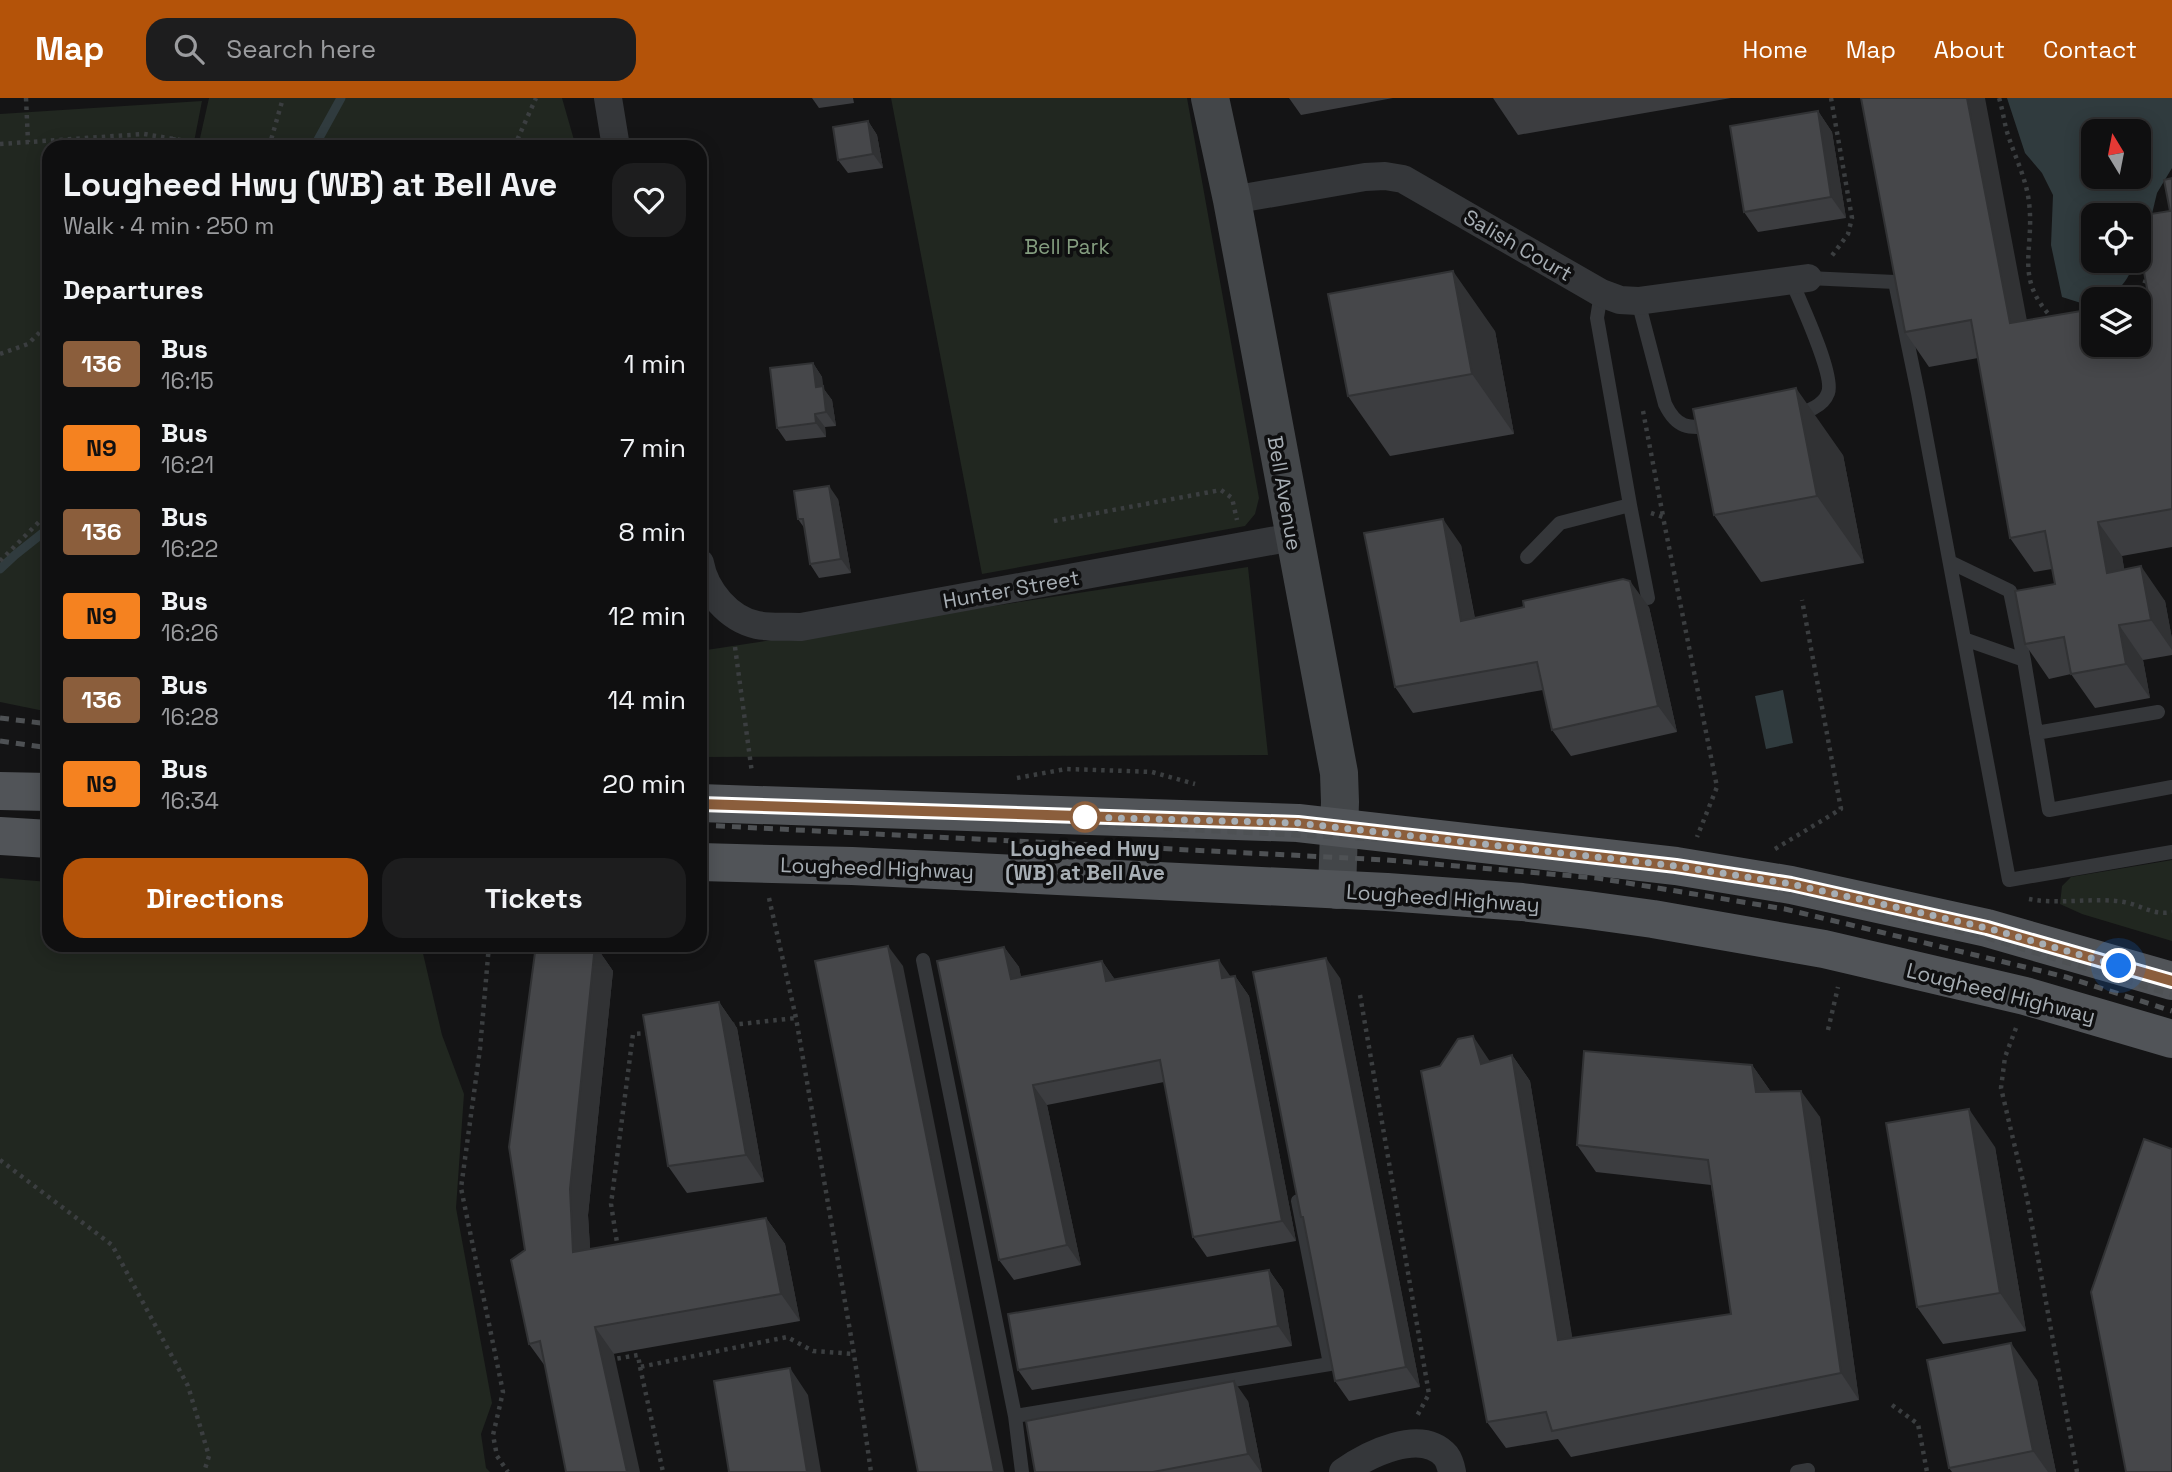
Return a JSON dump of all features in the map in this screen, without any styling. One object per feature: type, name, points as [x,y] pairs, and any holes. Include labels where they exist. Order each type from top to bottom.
[{"type":"main road","points":[[0,791],[42,792]]},
{"type":"main road","points":[[707,803],[1298,823],[1676,866],[1791,884],[1987,928],[2172,981]]},
{"type":"main road","points":[[0,836],[42,839]]},
{"type":"main road","name":"Lougheed Highway","points":[[707,862],[852,866],[1522,902],[1653,919],[1798,944],[2025,996],[2172,1039]]},
{"type":"street","points":[[608,98],[616,140]]},
{"type":"street","name":"Bell Avenue","points":[[1210,98],[1232,200],[1339,773],[1336,890]]},
{"type":"street","name":"Salish Court","points":[[1232,200],[1365,177],[1404,179],[1601,293],[1620,300],[1638,301],[1800,279]]},
{"type":"street","name":"Hunter Street","points":[[731,613],[756,625],[801,627],[1293,537]]},
{"type":"street","points":[[707,582],[713,594],[731,613]]},
{"type":"street","points":[[1343,1472],[1365,1457],[1407,1443],[1431,1446],[1446,1457],[1452,1472]]},
{"type":"lane","points":[[1783,416],[1808,412],[1829,392],[1829,375],[1800,279],[1895,282],[2009,880],[2172,852]]},
{"type":"lane","points":[[1601,293],[1597,318],[1647,598]]},
{"type":"lane","points":[[1638,301],[1670,414],[1677,423],[1691,428],[1723,426]]},
{"type":"lane","points":[[1527,557],[1560,523],[1630,505]]},
{"type":"lane","points":[[1950,562],[2010,591],[2049,810],[2172,787]]},
{"type":"lane","points":[[1964,639],[2024,660]]},
{"type":"lane","points":[[2036,733],[2158,712]]},
{"type":"lane","points":[[923,960],[1015,1416],[1022,1472]]},
{"type":"lane","points":[[1015,1416],[1330,1364],[1296,1191]]},
{"type":"path","points":[[26,98],[29,142]]},
{"type":"path","points":[[270,140],[284,98]]},
{"type":"path","points":[[517,140],[536,98]]},
{"type":"path","points":[[1800,279],[1836,253],[1848,234],[1852,218],[1830,98]]},
{"type":"path","points":[[1999,98],[2007,134],[2024,179],[2029,203],[2028,276],[2040,306],[2054,320]]},
{"type":"path","points":[[58,140],[144,134],[188,140]]},
{"type":"path","points":[[0,144],[42,141]]},
{"type":"path","points":[[0,354],[28,344],[42,330]]},
{"type":"path","points":[[1642,409],[1717,787],[1697,837]]},
{"type":"path","points":[[1054,521],[1221,490],[1232,498],[1239,526]]},
{"type":"path","points":[[1630,505],[1663,517]]},
{"type":"path","points":[[0,561],[42,519]]},
{"type":"path","points":[[1775,849],[1841,809],[1802,600]]},
{"type":"path","points":[[731,613],[753,781]]},
{"type":"path","points":[[768,890],[796,1018],[854,1354],[871,1472]]},
{"type":"path","points":[[2028,899],[2042,902],[2105,900],[2127,903],[2163,914],[2172,912]]},
{"type":"path","points":[[488,952],[480,1049],[461,1188],[503,1392],[493,1435],[497,1456],[508,1472]]},
{"type":"path","points":[[1828,1030],[1839,985]]},
{"type":"path","points":[[1360,995],[1429,1394],[1410,1427]]},
{"type":"path","points":[[727,1026],[796,1018]]},
{"type":"path","points":[[2017,1024],[2005,1057],[2001,1088],[2030,1210],[2077,1472]]},
{"type":"path","points":[[620,1257],[611,1203],[615,1156],[633,1034],[659,1032]]},
{"type":"path","points":[[0,1160],[111,1245],[188,1386],[209,1456],[204,1472]]},
{"type":"path","points":[[640,1367],[787,1337],[813,1351],[854,1354]]},
{"type":"path","points":[[603,1361],[638,1355],[663,1472]]},
{"type":"path","points":[[1892,1405],[1918,1424],[1927,1472]]},
{"type":"green space","points":[[209,98],[562,98],[574,140],[200,140]]},
{"type":"green space","name":"Bell Park","points":[[891,98],[1187,98],[1259,498],[1255,514],[1245,526],[982,574]]},
{"type":"green space","points":[[202,101],[194,140],[42,140],[42,711],[0,702],[0,114]]},
{"type":"green space","points":[[1248,567],[1268,755],[707,757],[707,650]]},
{"type":"green space","points":[[2172,860],[2172,941],[2082,914],[2060,904],[2062,886],[2071,877]]},
{"type":"green space","points":[[0,878],[42,881],[42,952],[423,952],[442,1035],[464,1094],[456,1208],[492,1403],[481,1434],[486,1468],[490,1472],[0,1472]]},
{"type":"shaded area","points":[[2007,98],[2172,98],[2172,168],[2157,193],[2151,218],[2151,203],[2081,203],[2081,273],[2129,273],[2120,287],[2081,287],[2081,303],[2062,297],[2051,245],[2053,195],[2042,173],[2025,153]]},
{"type":"shaded area","points":[[1783,690],[1793,743],[1766,749],[1755,696]]},
{"type":"building","points":[[1861,98],[1967,98],[2010,323],[2081,311],[2081,357],[2151,357],[2151,287],[2147,287],[2144,273],[2151,273],[2151,214],[2170,211],[2164,180],[2172,178],[2172,509],[2098,522],[2107,573],[2141,566],[2151,620],[2119,625],[2126,664],[2071,674],[2064,637],[2025,644],[2015,591],[2055,584],[2045,531],[2010,538],[1971,320],[1905,332]]},
{"type":"building","points":[[1818,111],[1831,197],[1744,212],[1730,126]]},
{"type":"building","points":[[868,121],[873,154],[838,160],[833,127]]},
{"type":"building","points":[[1453,271],[1472,374],[1348,396],[1328,294]]},
{"type":"building","points":[[813,363],[816,387],[823,386],[826,412],[815,414],[816,423],[777,428],[770,368]]},
{"type":"building","points":[[1796,388],[1817,496],[1714,515],[1693,409]]},
{"type":"building","points":[[829,486],[841,559],[810,564],[803,519],[798,519],[794,491]]},
{"type":"building","points":[[1443,519],[1461,621],[1524,607],[1523,601],[1623,579],[1630,581],[1658,706],[1552,730],[1537,662],[1395,687],[1364,533]]},
{"type":"building","points":[[888,946],[994,1472],[918,1472],[815,961]]},
{"type":"building","points":[[1004,947],[1011,979],[1102,961],[1106,981],[1219,960],[1222,978],[1235,976],[1282,1221],[1193,1237],[1160,1060],[1033,1085],[1067,1245],[999,1260],[937,961]]},
{"type":"building","points":[[535,952],[594,952],[570,1189],[573,1252],[766,1218],[781,1294],[595,1327],[627,1472],[566,1472],[540,1341],[529,1344],[511,1260],[525,1250],[509,1147]]},
{"type":"building","points":[[1326,958],[1406,1367],[1335,1381],[1253,972]]},
{"type":"building","points":[[719,1002],[746,1155],[668,1166],[643,1015]]},
{"type":"building","points":[[1473,1036],[1481,1064],[1512,1055],[1558,1340],[1731,1314],[1708,1160],[1577,1145],[1584,1051],[1752,1065],[1756,1092],[1801,1091],[1841,1373],[1552,1431],[1546,1412],[1487,1422],[1421,1071],[1440,1066],[1458,1039]]},
{"type":"building","points":[[1969,1109],[2000,1293],[1917,1307],[1886,1123]]},
{"type":"building","points":[[2144,1139],[2172,1149],[2172,1472],[2126,1472],[2091,1292]]},
{"type":"building","points":[[1269,1270],[1278,1326],[1018,1370],[1008,1314]]},
{"type":"building","points":[[2011,1343],[2033,1451],[1949,1468],[1927,1360]]},
{"type":"building","points":[[790,1368],[807,1472],[729,1472],[714,1381]]},
{"type":"building","points":[[1234,1381],[1248,1454],[1153,1472],[1035,1472],[1026,1421]]},
{"type":"waterway","points":[[318,140],[341,98]]},
{"type":"waterway","points":[[0,569],[42,534]]},
{"type":"railway","points":[[0,718],[42,723]]},
{"type":"railway","points":[[0,741],[42,747]]},
{"type":"railway","points":[[707,808],[984,819],[1473,844],[1663,869],[1807,895],[1984,937],[2172,995]]},
{"type":"railway","points":[[707,825],[1387,860],[1597,878],[1785,909],[2066,977],[2172,1011]]},
{"type":"bus line","name":"136","points":[[707,804],[1298,823],[1676,866],[1791,884],[1888,905],[1987,928],[2172,981]]},
{"type":"place","name":"Lougheed Hwy (WB) at Bell Ave","points":[[1085,817]]},
{"type":"route","points":[[1085,817],[1078,817],[1298,823],[1676,866],[1791,884],[1913,911],[1987,928],[2119,966]]}]
